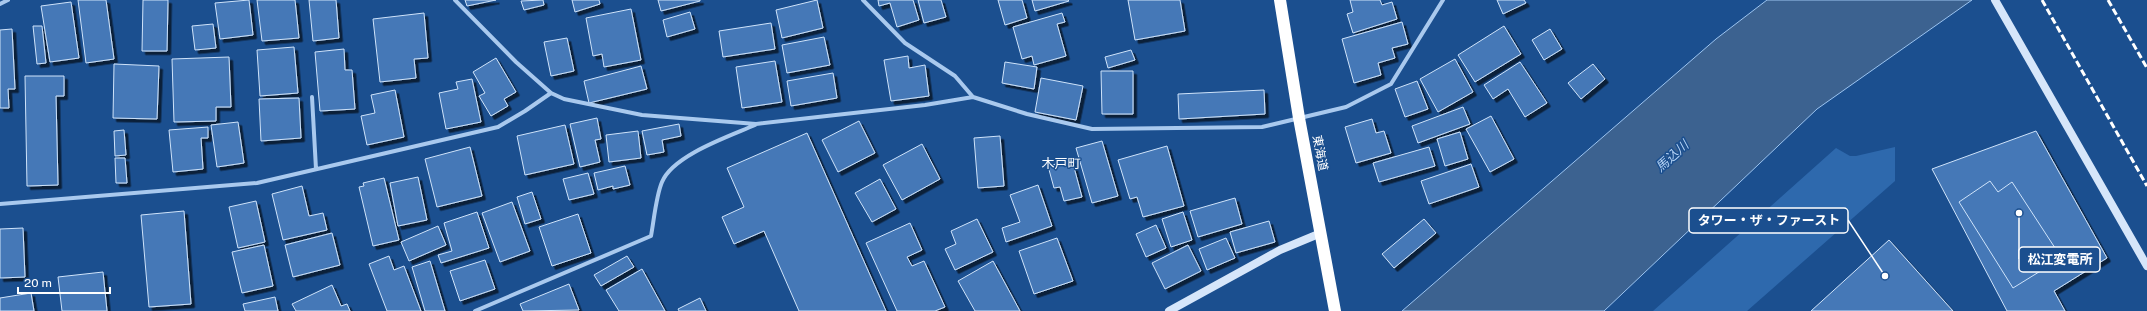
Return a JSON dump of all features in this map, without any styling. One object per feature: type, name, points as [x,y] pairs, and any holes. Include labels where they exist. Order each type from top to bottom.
[{"type":"highway","name":"東海道","points":[[1280,0],[1299,118],[1335,311]]},
{"type":"street","points":[[0,4],[8,0]]},
{"type":"street","points":[[455,0],[516,62],[551,93],[564,99],[642,115],[756,124],[925,105],[973,97],[1027,114],[1092,129],[1262,127],[1346,107],[1391,84],[1443,0]]},
{"type":"street","points":[[863,0],[905,43],[955,76],[973,97]]},
{"type":"street","points":[[1995,0],[2147,266]]},
{"type":"street","points":[[0,204],[257,183],[498,127],[525,112],[551,93]]},
{"type":"street","points":[[312,97],[316,169]]},
{"type":"street","points":[[475,311],[651,236],[662,181],[671,170],[682,159],[702,148],[756,124]]},
{"type":"street","points":[[1169,311],[1280,250],[1321,233]]},
{"type":"shaded area","points":[[1895,147],[1895,181],[1747,311],[1653,311],[1836,148],[1850,156],[1856,156]]},
{"type":"water","name":"馬込川","points":[[1767,0],[1972,0],[1817,109],[1604,311],[1402,311],[1716,39]]},
{"type":"building","points":[[78,0],[106,0],[114,59],[86,63]]},
{"type":"building","points":[[143,0],[168,0],[167,51],[142,51]]},
{"type":"building","points":[[249,0],[253,35],[220,39],[215,3]]},
{"type":"building","points":[[257,0],[295,0],[299,38],[262,41]]},
{"type":"building","points":[[309,0],[336,0],[339,38],[313,41]]},
{"type":"building","points":[[465,0],[496,0],[467,6]]},
{"type":"building","points":[[543,0],[544,5],[524,10],[521,1]]},
{"type":"building","points":[[572,0],[599,0],[600,4],[575,12]]},
{"type":"building","points":[[658,0],[700,0],[700,1],[661,11]]},
{"type":"building","points":[[817,0],[823,28],[782,38],[776,10]]},
{"type":"building","points":[[878,0],[913,0],[919,20],[897,27],[890,3],[879,6]]},
{"type":"building","points":[[918,0],[941,0],[946,17],[924,23]]},
{"type":"building","points":[[998,0],[1022,0],[1027,18],[1005,25]]},
{"type":"building","points":[[1032,0],[1068,0],[1069,1],[1035,11]]},
{"type":"building","points":[[1128,0],[1180,0],[1185,31],[1135,40]]},
{"type":"building","points":[[1350,0],[1380,0],[1382,5],[1392,2],[1397,19],[1353,33],[1347,14],[1353,12]]},
{"type":"building","points":[[1497,0],[1524,0],[1526,3],[1503,14]]},
{"type":"building","points":[[71,2],[79,58],[50,62],[41,6]]},
{"type":"building","points":[[631,9],[641,60],[604,67],[602,54],[593,56],[586,18]]},
{"type":"building","points":[[690,12],[695,29],[667,37],[663,20]]},
{"type":"building","points":[[424,13],[428,58],[414,59],[416,78],[380,82],[373,19]]},
{"type":"building","points":[[1062,13],[1065,22],[1057,24],[1066,56],[1034,65],[1032,56],[1022,59],[1013,27]]},
{"type":"building","points":[[1402,22],[1408,44],[1392,48],[1395,58],[1378,63],[1381,75],[1354,83],[1342,39]]},
{"type":"building","points":[[771,23],[775,49],[723,57],[719,31]]},
{"type":"building","points":[[213,24],[216,48],[195,50],[192,26]]},
{"type":"building","points":[[33,26],[42,26],[46,63],[37,64]]},
{"type":"building","points":[[1504,26],[1521,54],[1475,82],[1458,55]]},
{"type":"building","points":[[12,29],[15,89],[8,89],[9,108],[0,108],[0,30]]},
{"type":"building","points":[[1550,29],[1562,49],[1544,60],[1532,40]]},
{"type":"building","points":[[824,37],[830,65],[787,73],[782,45]]},
{"type":"building","points":[[567,38],[574,71],[551,76],[544,42]]},
{"type":"building","points":[[294,47],[298,93],[260,96],[257,50]]},
{"type":"building","points":[[344,49],[345,70],[352,70],[355,109],[320,111],[315,52]]},
{"type":"building","points":[[1131,50],[1135,60],[1108,68],[1105,57]]},
{"type":"building","points":[[908,56],[909,68],[925,65],[929,96],[891,101],[884,60]]},
{"type":"building","points":[[229,57],[231,107],[216,107],[216,121],[174,122],[172,59]]},
{"type":"building","points":[[496,58],[516,92],[504,99],[508,106],[491,116],[479,96],[485,93],[473,72]]},
{"type":"building","points":[[1455,59],[1473,92],[1438,112],[1420,79]]},
{"type":"building","points":[[775,61],[782,102],[742,108],[736,67]]},
{"type":"building","points":[[1005,62],[1037,67],[1034,89],[1002,83]]},
{"type":"building","points":[[1520,62],[1547,103],[1525,117],[1508,89],[1493,99],[1484,85]]},
{"type":"building","points":[[114,64],[159,66],[157,119],[113,118]]},
{"type":"building","points":[[1593,64],[1605,79],[1581,99],[1568,83]]},
{"type":"building","points":[[641,66],[647,89],[589,103],[584,81]]},
{"type":"building","points":[[1101,71],[1133,71],[1133,114],[1102,114]]},
{"type":"building","points":[[833,73],[837,98],[791,106],[787,81]]},
{"type":"building","points":[[25,76],[64,76],[64,96],[56,96],[58,185],[27,186]]},
{"type":"building","points":[[1041,78],[1083,86],[1076,120],[1035,112]]},
{"type":"building","points":[[472,79],[481,122],[446,129],[439,93],[458,89],[456,82]]},
{"type":"building","points":[[1417,81],[1428,109],[1405,117],[1395,89]]},
{"type":"building","points":[[395,90],[404,137],[367,145],[361,116],[375,113],[371,95]]},
{"type":"building","points":[[1264,90],[1265,114],[1179,119],[1178,94]]},
{"type":"building","points":[[299,98],[301,138],[261,141],[259,99]]},
{"type":"building","points":[[1463,107],[1470,124],[1418,143],[1412,126]]},
{"type":"building","points":[[1491,116],[1514,159],[1490,172],[1466,129]]},
{"type":"building","points":[[597,118],[601,139],[595,140],[600,162],[580,167],[570,124]]},
{"type":"building","points":[[1372,119],[1376,133],[1384,131],[1391,153],[1356,163],[1345,127]]},
{"type":"building","points":[[859,121],[875,153],[838,172],[822,140]]},
{"type":"building","points":[[238,122],[244,163],[217,167],[211,125]]},
{"type":"building","points":[[679,124],[681,136],[662,140],[664,152],[647,155],[642,131]]},
{"type":"building","points":[[565,125],[574,164],[525,175],[517,136]]},
{"type":"building","points":[[208,127],[208,138],[201,138],[203,169],[173,172],[169,130]]},
{"type":"building","points":[[124,130],[126,155],[115,156],[114,131]]},
{"type":"building","points":[[638,131],[641,158],[609,162],[606,135]]},
{"type":"building","points":[[2036,131],[2107,258],[2054,291],[2065,311],[2007,311],[1932,169]]},
{"type":"building","points":[[1460,132],[1468,159],[1445,166],[1437,139]]},
{"type":"building","points":[[807,133],[886,311],[799,311],[764,231],[734,244],[722,217],[744,207],[727,168]]},
{"type":"building","points":[[1000,136],[1004,186],[978,188],[974,138]]},
{"type":"building","points":[[1102,141],[1118,196],[1092,203],[1076,148]]},
{"type":"building","points":[[922,144],[940,179],[902,200],[883,165]]},
{"type":"building","points":[[1167,146],[1184,206],[1143,217],[1137,197],[1130,199],[1118,160]]},
{"type":"building","points":[[470,147],[482,196],[437,207],[425,159]]},
{"type":"building","points":[[1429,147],[1435,166],[1379,182],[1373,163]]},
{"type":"building","points":[[115,158],[125,158],[127,183],[116,183]]},
{"type":"building","points":[[1072,160],[1082,197],[1064,201],[1060,187],[1054,188],[1048,166]]},
{"type":"building","points":[[1471,164],[1479,187],[1429,204],[1421,181]]},
{"type":"building","points":[[625,166],[630,185],[613,189],[613,186],[598,190],[594,173]]},
{"type":"building","points":[[588,173],[594,194],[569,200],[563,179]]},
{"type":"building","points":[[418,177],[427,220],[398,226],[390,183]]},
{"type":"building","points":[[384,178],[399,240],[373,246],[359,187],[364,186],[363,183]]},
{"type":"building","points":[[880,179],[896,209],[872,222],[855,193]]},
{"type":"building","points":[[1990,181],[1998,192],[2012,182],[2057,251],[2043,261],[2047,267],[2013,288],[1959,202]]},
{"type":"building","points":[[1038,185],[1052,226],[1006,242],[1002,228],[1020,222],[1010,195]]},
{"type":"building","points":[[302,186],[309,216],[323,213],[327,230],[283,240],[272,194]]},
{"type":"building","points":[[532,192],[541,219],[525,224],[517,197]]},
{"type":"building","points":[[1235,198],[1242,224],[1198,237],[1190,211]]},
{"type":"building","points":[[256,201],[265,242],[238,248],[229,207]]},
{"type":"building","points":[[512,202],[530,251],[500,262],[482,213]]},
{"type":"building","points":[[184,211],[191,304],[149,307],[141,215]]},
{"type":"building","points":[[477,212],[489,248],[441,263],[438,255],[452,251],[444,223]]},
{"type":"building","points":[[1183,212],[1192,240],[1171,247],[1162,219]]},
{"type":"building","points":[[578,214],[591,253],[552,266],[539,227]]},
{"type":"building","points":[[977,219],[993,252],[955,270],[945,249],[956,244],[951,231]]},
{"type":"building","points":[[1424,219],[1436,233],[1394,268],[1382,254]]},
{"type":"building","points":[[1269,221],[1275,242],[1236,253],[1230,232]]},
{"type":"building","points":[[910,223],[922,250],[907,257],[912,266],[924,261],[945,307],[935,311],[897,311],[866,243]]},
{"type":"building","points":[[1156,225],[1166,248],[1146,257],[1136,234]]},
{"type":"building","points":[[438,226],[446,245],[409,261],[401,242]]},
{"type":"building","points":[[23,228],[25,277],[0,278],[0,229]]},
{"type":"building","points":[[332,233],[340,265],[293,277],[285,245]]},
{"type":"building","points":[[1057,238],[1073,281],[1034,294],[1019,251]]},
{"type":"building","points":[[1226,238],[1235,258],[1207,270],[1199,249]]},
{"type":"building","points":[[1889,240],[1953,311],[1811,311]]},
{"type":"building","points":[[264,245],[273,286],[242,293],[232,252]]},
{"type":"building","points":[[1188,245],[1201,271],[1165,289],[1152,263]]},
{"type":"building","points":[[389,256],[394,270],[404,266],[421,311],[387,311],[369,264]]},
{"type":"building","points":[[627,256],[634,267],[601,286],[594,275]]},
{"type":"building","points":[[485,260],[495,289],[460,301],[450,271]]},
{"type":"building","points":[[430,261],[445,311],[425,311],[412,267]]},
{"type":"building","points":[[993,261],[1020,311],[975,311],[958,281]]},
{"type":"building","points":[[642,269],[665,311],[619,311],[606,290]]},
{"type":"building","points":[[103,272],[107,311],[62,311],[58,277]]},
{"type":"building","points":[[569,284],[579,310],[523,311],[520,304]]},
{"type":"building","points":[[332,285],[341,306],[347,304],[350,311],[296,311],[292,304]]},
{"type":"building","points":[[31,293],[34,311],[0,311],[0,298]]},
{"type":"building","points":[[275,297],[278,311],[245,311],[243,304]]},
{"type":"building","points":[[700,298],[706,311],[679,311],[678,309]]},
{"type":"railway","points":[[2042,0],[2147,186]]},
{"type":"railway","points":[[2108,0],[2147,68]]},
{"type":"place","name":"松江変電所","points":[[2019,213]]},
{"type":"place","name":"タワー・ザ・ファースト","points":[[1885,276]]},
{"type":"district","name":"木戸町","points":[[1061,163]]}]
